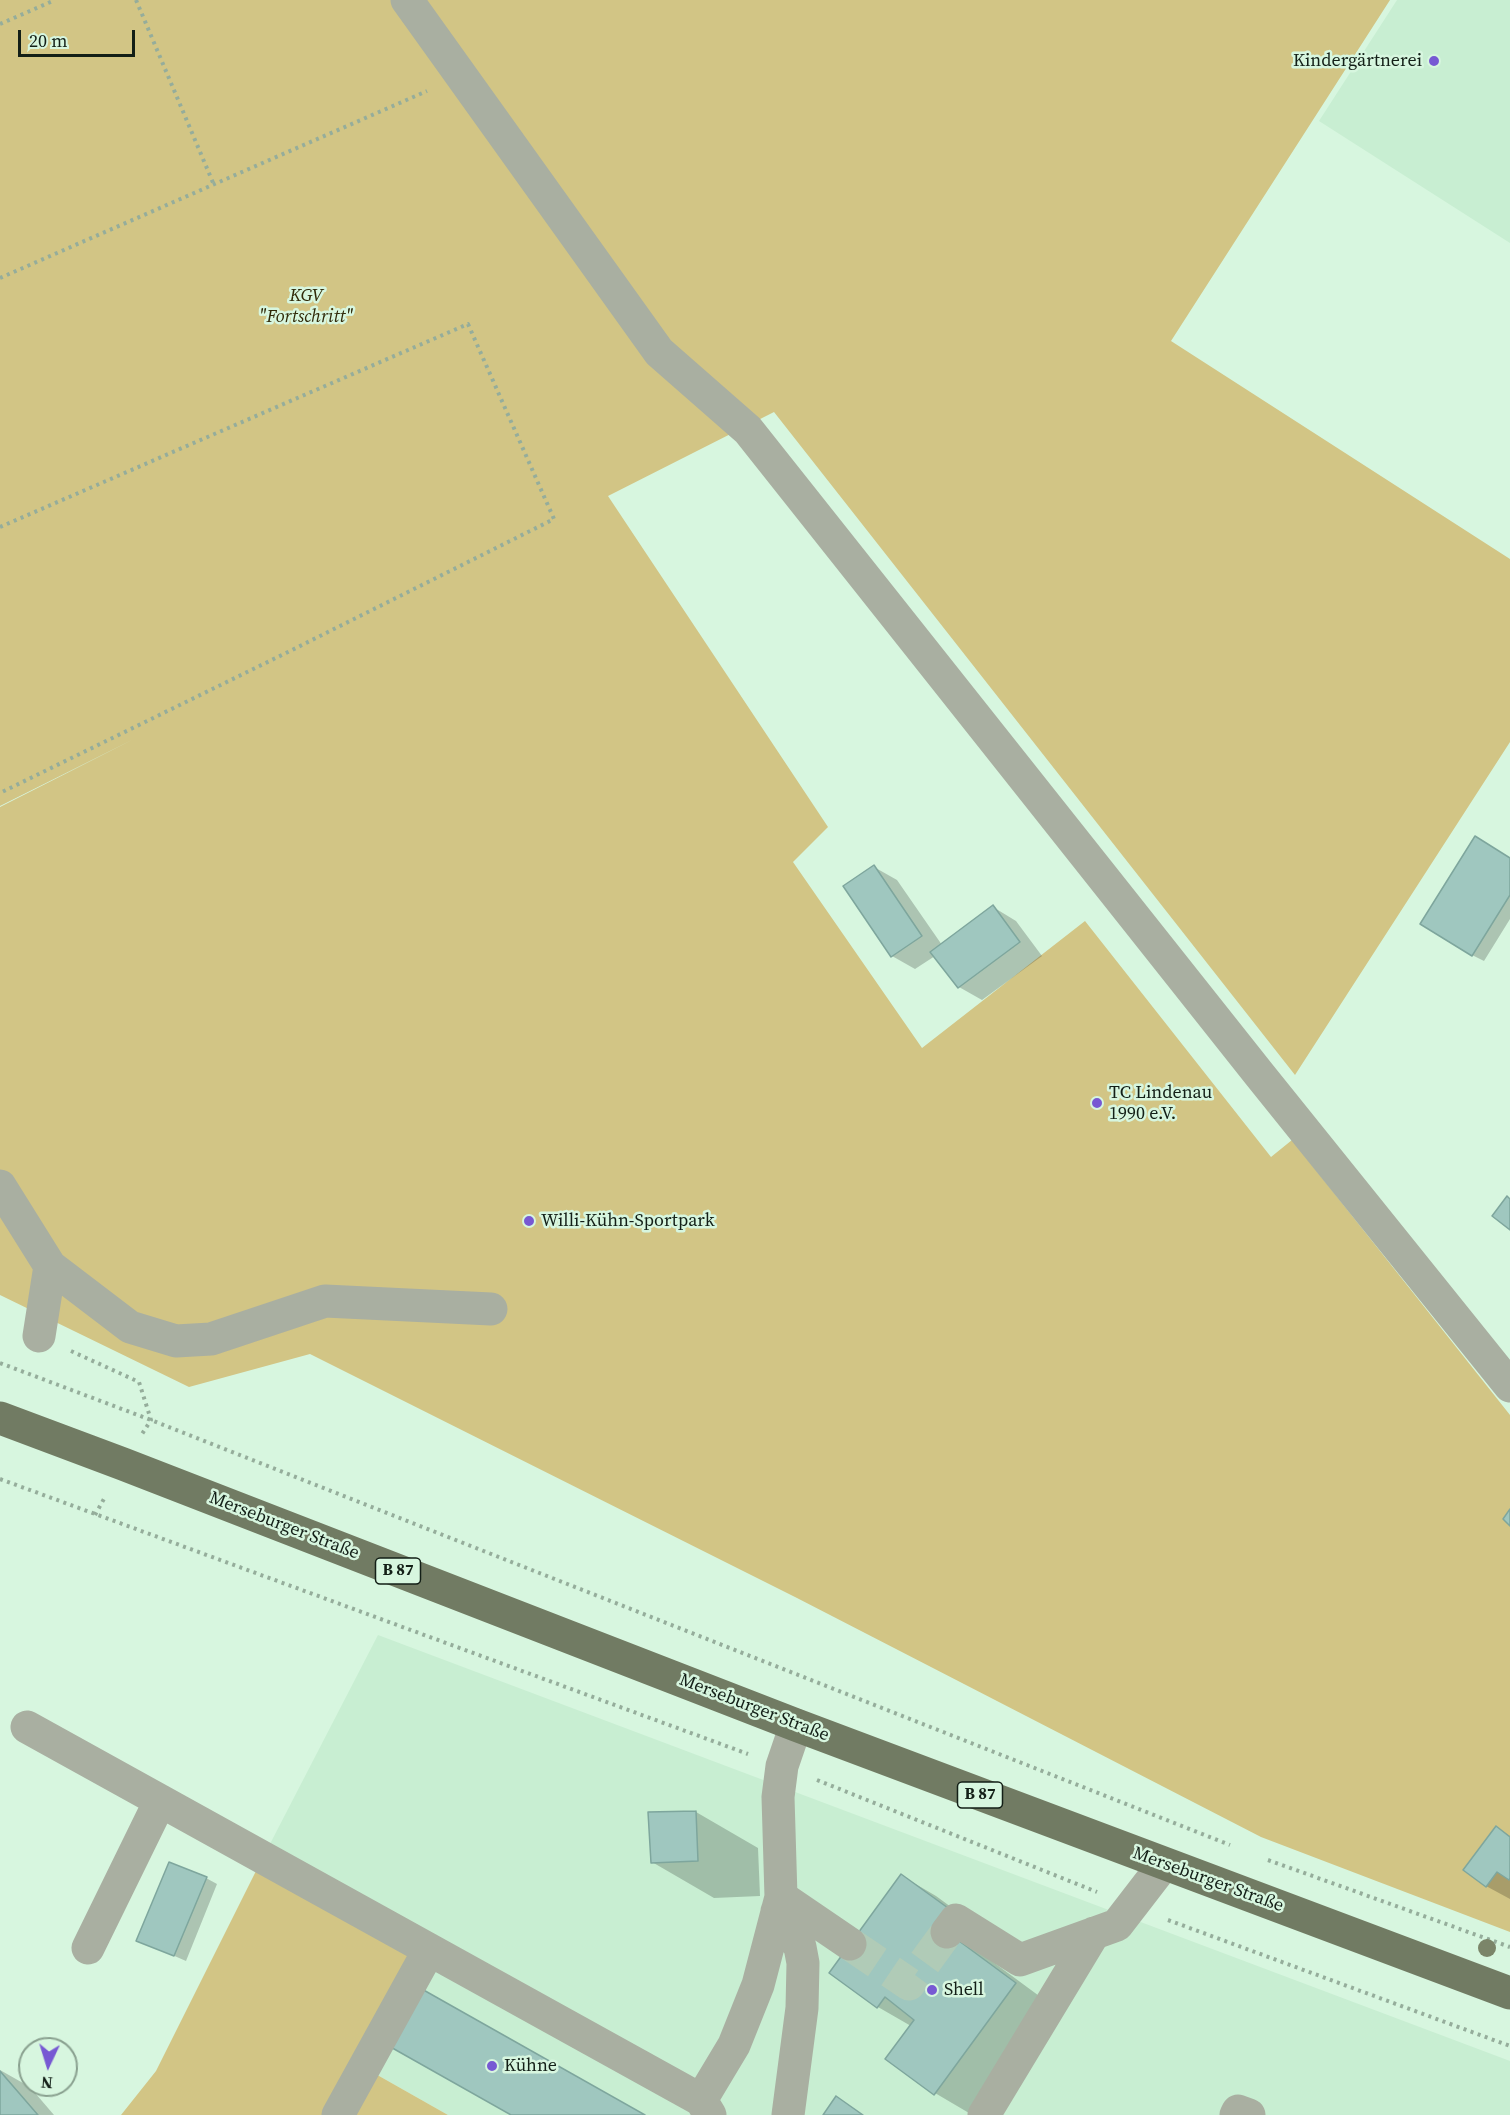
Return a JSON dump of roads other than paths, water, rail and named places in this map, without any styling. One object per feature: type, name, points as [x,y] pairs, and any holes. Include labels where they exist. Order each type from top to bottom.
[{"type":"main road","name":"Merseburger Straße","points":[[0,1418],[796,1725],[1510,1993]]},
{"type":"lane","points":[[407,0],[658,352],[748,430],[1266,1083],[1510,1386]]},
{"type":"lane","points":[[0,1186],[50,1266],[130,1327],[176,1341],[211,1339],[325,1301],[491,1309]]},
{"type":"lane","points":[[39,1336],[50,1266]]},
{"type":"lane","points":[[27,1727],[429,1950],[706,2108],[758,1985],[779,1904],[778,1797],[782,1766],[796,1725]]},
{"type":"lane","points":[[88,1948],[160,1801]]},
{"type":"lane","points":[[984,2115],[1106,1929],[1164,1864]]},
{"type":"lane","points":[[779,1904],[850,1944]]},
{"type":"lane","points":[[779,1904],[800,1947],[804,1962],[802,2008],[788,2115]]},
{"type":"lane","points":[[947,1932],[956,1920],[1020,1960],[1106,1929]]},
{"type":"lane","points":[[338,2115],[429,1950]]},
{"type":"lane","points":[[1236,2115],[1238,2111],[1249,2115]]},
{"type":"tunnel","points":[[850,1944],[909,1984],[947,1932]]},
{"type":"place","name":"Kindergärtnerei","points":[[1434,61]]},
{"type":"place","name":"TC Lindenau 1990 e.V.","points":[[1097,1103]]},
{"type":"place","name":"Willi-Kühn-Sportpark","points":[[529,1221]]},
{"type":"place","name":"Shell","points":[[932,1990]]},
{"type":"place","name":"Kühne","points":[[492,2066]]},
{"type":"park label","name":"KGV \"Fortschritt\"","points":[[306,306]]}]
